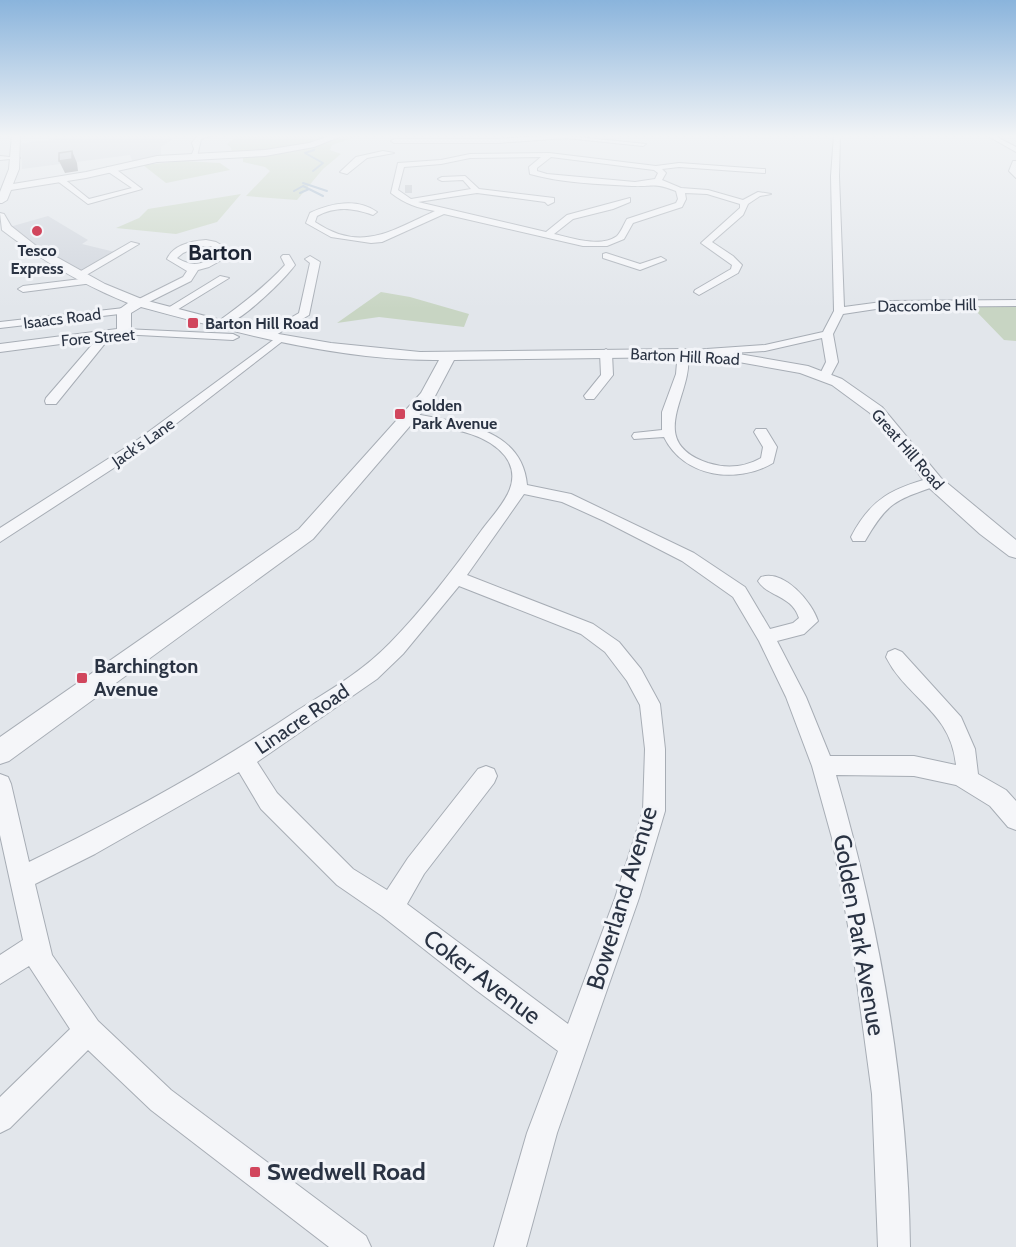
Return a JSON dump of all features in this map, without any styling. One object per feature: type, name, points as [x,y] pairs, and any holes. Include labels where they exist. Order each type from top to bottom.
[{"type":"street","points":[[77,193],[88,202],[122,193]]},
{"type":"street","points":[[397,193],[409,201],[443,211],[583,243],[607,243],[621,237],[630,221],[639,216],[679,205],[682,193]]},
{"type":"street","points":[[409,201],[462,193]]},
{"type":"street","points":[[495,193],[552,200]]},
{"type":"street","points":[[712,193],[744,203],[763,194],[759,193]]},
{"type":"street","points":[[825,376],[832,362],[827,334],[838,310],[835,193]]},
{"type":"street","points":[[547,235],[570,218],[627,200]]},
{"type":"street","points":[[373,212],[355,203],[323,210],[313,215],[309,223],[323,231],[363,241],[379,240],[443,211]]},
{"type":"street","points":[[699,292],[735,272],[737,265],[730,258],[706,243],[721,228],[735,219],[744,208],[744,203]]},
{"type":"street","points":[[735,219],[747,221]]},
{"type":"street","name":"Barton Hill Road","points":[[2,224],[31,247],[84,278],[139,303],[220,326],[274,337],[342,348],[449,356],[682,352],[781,364],[825,376]]},
{"type":"street","points":[[407,227],[426,234]]},
{"type":"street","points":[[607,243],[615,250],[611,258]]},
{"type":"street","points":[[23,289],[84,278],[134,244]]},
{"type":"street","points":[[220,326],[281,276],[290,265],[286,257]]},
{"type":"street","points":[[593,261],[611,258],[640,267],[661,260]]},
{"type":"street","name":"Jack's Lane","points":[[0,536],[141,444],[304,315],[315,262],[310,259]]},
{"type":"street","points":[[139,303],[187,279],[194,268]]},
{"type":"street","points":[[168,311],[224,279]]},
{"type":"street","name":"Isaacs Road","points":[[0,326],[123,311],[139,303]]},
{"type":"street","name":"Daccombe Hill","points":[[838,310],[889,304],[1016,303]]},
{"type":"street","name":"Isaacs Road","points":[[123,311],[124,332]]},
{"type":"street","name":"Fore Street","points":[[0,348],[124,332],[233,337]]},
{"type":"street","points":[[51,401],[107,334]]},
{"type":"street","points":[[761,432],[770,447],[768,460],[758,468],[743,471],[702,466],[680,451],[668,433],[669,402],[682,377],[684,363],[682,352],[765,348],[827,334]]},
{"type":"street","points":[[590,396],[607,375],[606,353]]},
{"type":"street","points":[[0,752],[306,534],[410,417],[439,378],[449,356]]},
{"type":"street","name":"Great Hill Road","points":[[825,376],[850,389],[876,410],[913,453],[934,482],[987,529],[1016,551]]},
{"type":"street","points":[[410,417],[482,434],[497,441],[515,458],[521,477],[520,488]]},
{"type":"street","points":[[639,436],[668,433]]},
{"type":"street","points":[[859,537],[868,516],[893,496],[934,482]]},
{"type":"street","name":"Linacre Road","points":[[23,878],[87,846],[243,759],[370,673],[396,649],[456,578],[520,488]]},
{"type":"street","name":"Golden Park Avenue","points":[[520,488],[566,498],[688,557],[739,592],[766,637],[796,697],[823,766],[843,838],[868,965],[886,1094],[894,1247]]},
{"type":"street","name":"Bowerland Avenue","points":[[456,578],[587,629],[612,647],[634,675],[650,704],[655,749],[654,811],[627,898],[542,1133],[510,1247]]},
{"type":"street","points":[[766,637],[798,629],[809,621],[807,610],[801,602],[767,581]]},
{"type":"street","points":[[895,657],[954,723],[965,749],[969,780]]},
{"type":"street","name":"Coker Avenue","points":[[243,759],[269,801],[345,878],[391,907],[485,981],[574,1046]]},
{"type":"street","points":[[823,766],[867,764],[912,766],[969,780],[998,798],[1016,819]]},
{"type":"street","points":[[391,907],[416,866],[486,776]]},
{"type":"street","points":[[0,784],[40,961],[88,1031],[161,1100],[354,1247]]},
{"type":"street","points":[[0,971],[37,945]]},
{"type":"street","points":[[0,1118],[88,1031]]},
{"type":"shaded area","points":[[48,216],[88,240],[82,244],[119,253],[79,275],[6,228]]},
{"type":"green space","points":[[249,193],[303,193],[297,200],[246,196]]},
{"type":"green space","points":[[241,194],[217,222],[176,234],[116,228],[139,218],[148,209]]},
{"type":"green space","points":[[381,292],[410,297],[469,314],[464,327],[379,317],[337,323]]},
{"type":"green space","points":[[1016,304],[1016,341],[1004,340],[974,309],[981,305]]},
{"type":"waterway","points":[[317,193],[323,196]]},
{"type":"place","name":"Tesco Express","points":[[37,231]]},
{"type":"place","name":"Barton Hill Road","points":[[193,323]]},
{"type":"place","name":"Golden Park Avenue","points":[[400,414]]},
{"type":"place","name":"Barchington Avenue","points":[[82,678]]},
{"type":"place","name":"Swedwell Road","points":[[255,1172]]},
{"type":"district","name":"Barton","points":[[220,252]]}]
